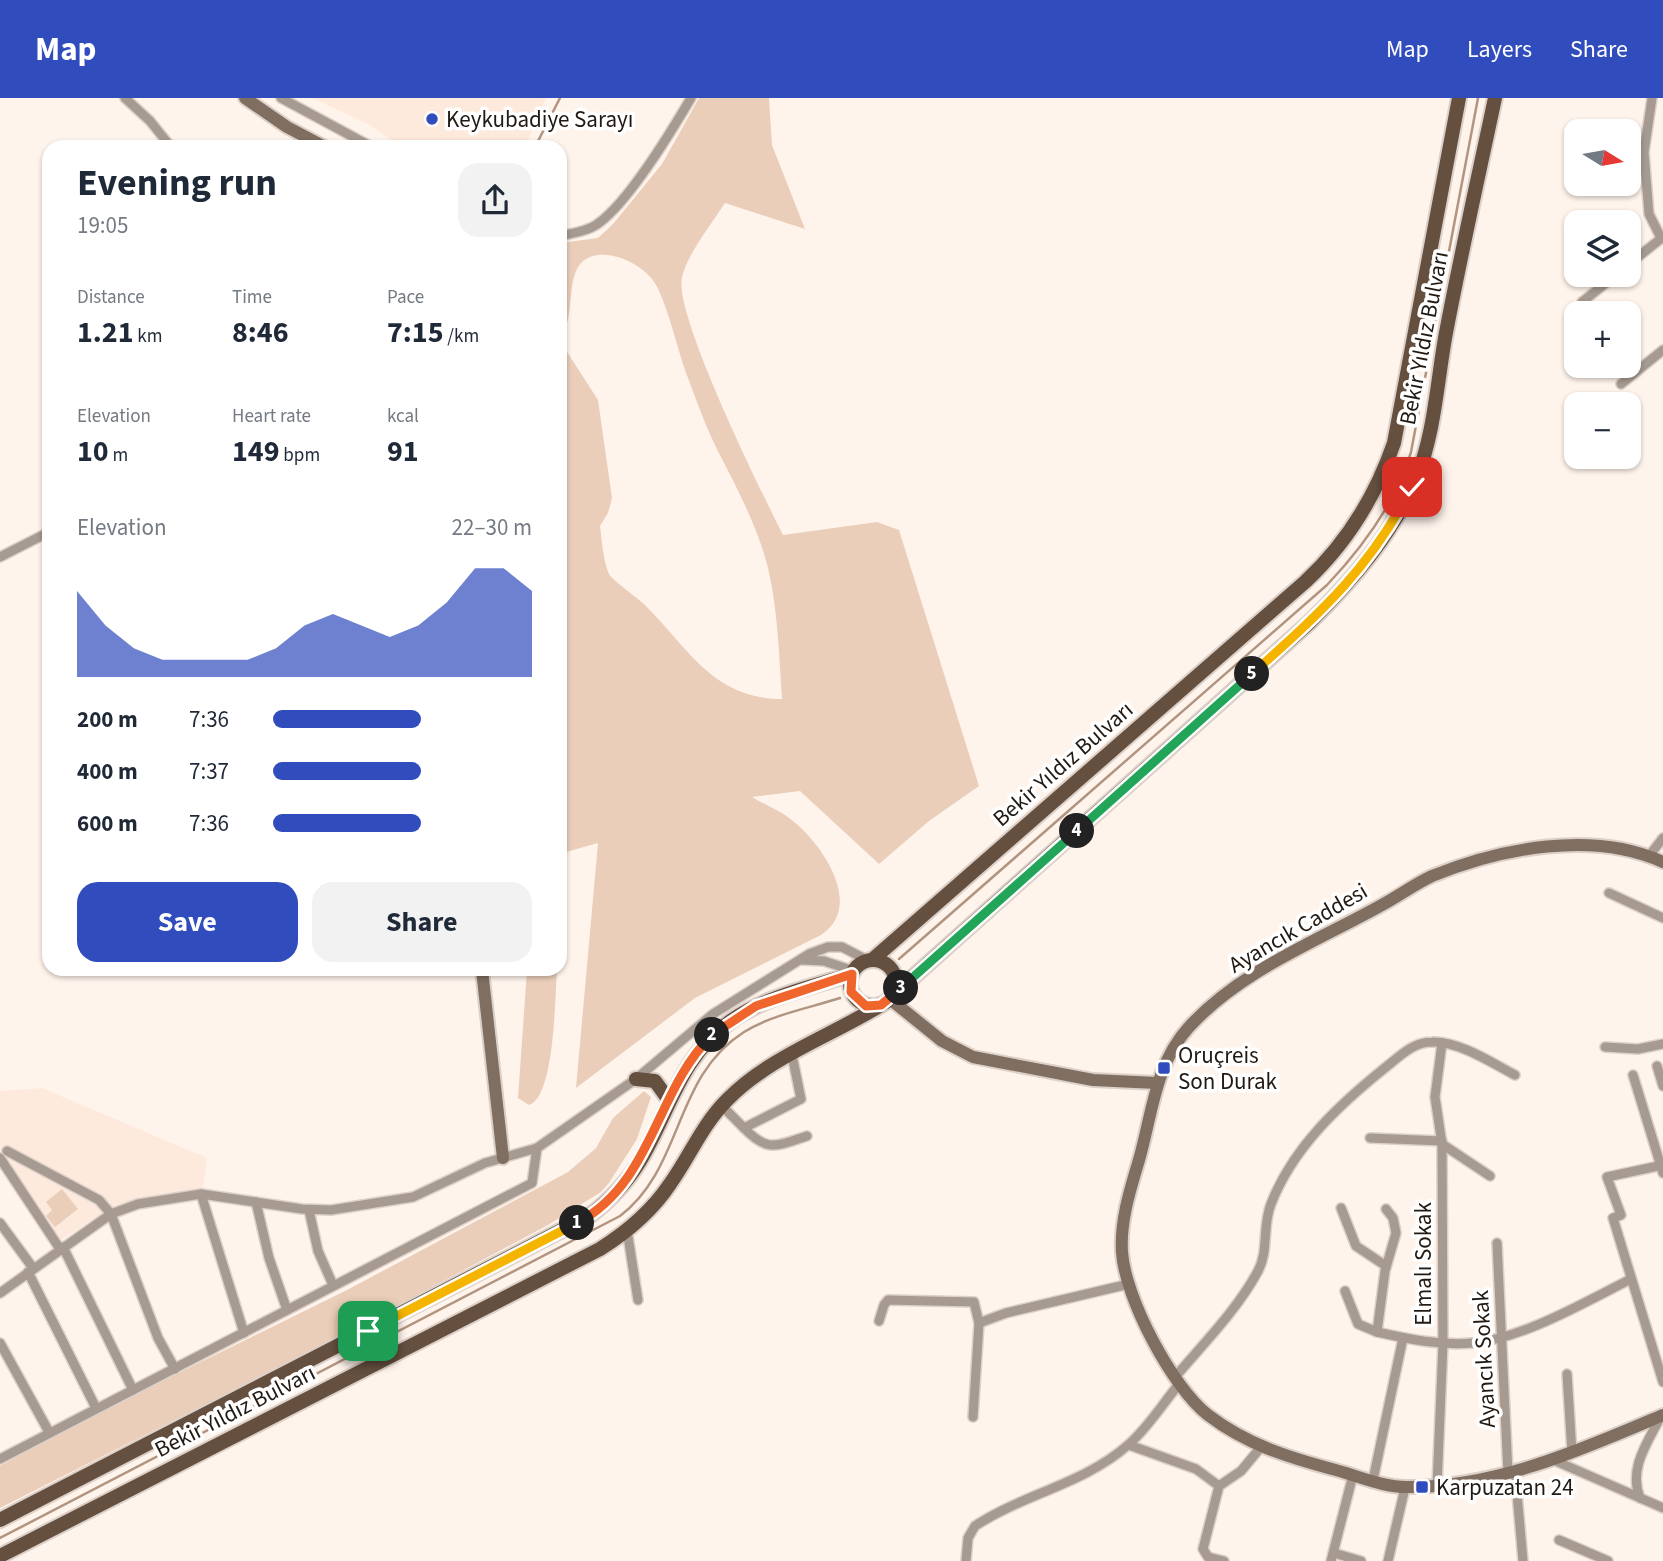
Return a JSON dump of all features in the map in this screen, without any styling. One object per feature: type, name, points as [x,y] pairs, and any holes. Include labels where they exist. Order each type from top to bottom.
[{"type":"main road","name":"Bekir Yıldız Bulvarı","points":[[870,960],[1305,582],[1326,561],[1353,525],[1377,484],[1394,443],[1459,98]]},
{"type":"main road","name":"Bekir Yıldız Bulvarı","points":[[5,1557],[600,1249],[627,1230],[663,1194],[698,1135],[722,1105],[749,1080],[888,999],[1344,589],[1372,556],[1402,507],[1424,456],[1495,98]]},
{"type":"main road","points":[[870,960],[884,963],[895,980],[888,999],[871,1007],[857,1001],[850,987],[853,972],[870,960]]},
{"type":"main road","name":"Bekir Yıldız Bulvarı","points":[[0,1520],[589,1216],[632,1174],[646,1150],[668,1099],[692,1058],[732,1020],[769,1000],[853,972]]},
{"type":"main road","points":[[636,1079],[655,1081],[668,1099]]},
{"type":"street","points":[[125,98],[165,140]]},
{"type":"street","points":[[245,98],[287,127],[312,140]]},
{"type":"street","points":[[281,98],[359,140]]},
{"type":"street","points":[[567,234],[586,230],[605,218],[652,158],[691,98]]},
{"type":"street","points":[[1641,254],[1662,237],[1649,218],[1644,152],[1652,98]]},
{"type":"street","points":[[1583,301],[1601,287]]},
{"type":"street","points":[[1621,384],[1663,350]]},
{"type":"street","points":[[0,557],[42,536]]},
{"type":"street","points":[[1649,856],[1663,838]]},
{"type":"street","name":"Ayancık Caddesi","points":[[1662,1415],[1572,1453],[1512,1472],[1437,1486],[1405,1488],[1261,1447],[1206,1413],[1178,1379],[1148,1326],[1129,1284],[1122,1250],[1124,1220],[1157,1083],[1188,1028],[1227,993],[1272,963],[1430,877],[1485,858],[1549,848],[1610,845],[1663,862]]},
{"type":"street","points":[[1609,893],[1663,918]]},
{"type":"street","points":[[0,1293],[111,1214],[138,1204],[201,1194],[309,1210],[345,1209],[401,1200],[503,1158],[537,1148],[636,1079],[713,1014],[814,951],[835,946],[855,951],[870,960]]},
{"type":"street","points":[[797,962],[819,960],[853,972]]},
{"type":"street","points":[[483,976],[503,1158]]},
{"type":"street","points":[[888,999],[942,1041],[981,1060],[1093,1080],[1157,1083]]},
{"type":"street","points":[[966,1561],[968,1538],[978,1523],[1074,1479],[1129,1445],[1258,1271],[1264,1255],[1268,1212],[1290,1165],[1341,1103],[1413,1046],[1424,1042],[1442,1043],[1515,1075]]},
{"type":"street","name":"Elmalı Sokak","points":[[1437,1486],[1443,1343],[1442,1143],[1436,1097],[1442,1043]]},
{"type":"street","points":[[1605,1047],[1638,1049],[1663,1044]]},
{"type":"street","points":[[744,1128],[801,1099],[792,1055]]},
{"type":"street","points":[[1657,1066],[1663,1086]]},
{"type":"street","points":[[1633,1074],[1662,1168],[1607,1177],[1621,1215],[1613,1218],[1663,1382]]},
{"type":"street","points":[[722,1105],[758,1143],[769,1146],[807,1136]]},
{"type":"street","points":[[1370,1138],[1442,1143],[1490,1176]]},
{"type":"street","points":[[2,1454],[175,1370],[533,1182],[537,1148]]},
{"type":"street","points":[[4,1155],[99,1200],[111,1214],[158,1338],[175,1370]]},
{"type":"street","points":[[4,1155],[61,1248],[133,1390]]},
{"type":"street","points":[[201,1194],[244,1333]]},
{"type":"street","points":[[256,1202],[264,1239],[287,1310]]},
{"type":"street","points":[[1341,1208],[1356,1246],[1386,1266]]},
{"type":"street","points":[[1377,1332],[1386,1266],[1396,1228],[1386,1209]]},
{"type":"street","points":[[309,1210],[318,1251],[333,1285]]},
{"type":"street","points":[[0,1223],[30,1270],[96,1408]]},
{"type":"street","points":[[627,1230],[638,1300]]},
{"type":"street","name":"Ayancık Sokak","points":[[1497,1242],[1512,1472],[1523,1561]]},
{"type":"street","points":[[1345,1291],[1356,1321],[1367,1330],[1443,1343],[1475,1343],[1503,1336],[1551,1317],[1631,1279]]},
{"type":"street","points":[[979,1323],[1006,1313],[1129,1284]]},
{"type":"street","points":[[879,1321],[888,1300],[970,1300],[976,1305],[979,1323],[973,1417]]},
{"type":"street","points":[[1373,1480],[1403,1338]]},
{"type":"street","points":[[0,1343],[49,1432]]},
{"type":"street","points":[[1567,1374],[1572,1453]]},
{"type":"street","points":[[1640,1498],[1635,1479],[1637,1467],[1662,1415]]},
{"type":"street","points":[[1129,1445],[1196,1469],[1219,1486]]},
{"type":"street","points":[[1224,1561],[1208,1557],[1203,1545],[1219,1486],[1241,1471],[1261,1447]]},
{"type":"street","points":[[1551,1459],[1663,1508]]},
{"type":"street","points":[[1353,1475],[1332,1557],[1361,1561]]},
{"type":"street","points":[[1388,1561],[1405,1488]]},
{"type":"street","points":[[1559,1540],[1608,1561]]},
{"type":"shaded area","points":[[312,98],[546,98],[528,140],[392,140],[368,124]]},
{"type":"shaded area","points":[[699,98],[769,98],[772,145],[805,229],[725,203],[694,249],[682,277],[683,297],[691,327],[739,445],[783,535],[877,522],[899,530],[979,786],[929,821],[879,864],[800,791],[752,797],[793,821],[816,844],[834,876],[839,892],[839,908],[834,923],[821,935],[695,998],[576,1088],[598,843],[567,852],[567,352],[598,400],[612,498],[608,513],[600,526],[609,574],[645,605],[689,654],[720,681],[758,697],[782,699],[776,617],[764,554],[748,513],[704,420],[657,287],[646,273],[624,259],[606,255],[590,257],[581,263],[576,271],[567,322],[567,242],[598,238],[613,224],[662,164]]},
{"type":"shaded area","points":[[527,976],[557,976],[552,1044],[544,1084],[538,1098],[529,1105],[518,1098]]},
{"type":"shaded area","points":[[42,1088],[207,1158],[203,1189],[115,1205],[59,1241],[0,1150],[0,1091]]},
{"type":"shaded area","points":[[644,1091],[651,1097],[637,1139],[601,1192],[548,1225],[331,1341],[0,1508],[0,1466],[69,1427],[347,1290],[568,1172],[596,1148],[613,1118]]},
{"type":"shaded area","points":[[62,1189],[78,1209],[55,1227],[46,1216],[52,1210],[46,1202]]},
{"type":"waterway","points":[[539,140],[560,98]]},
{"type":"waterway","points":[[899,959],[1327,585],[1353,556],[1376,523],[1405,471],[1411,452],[1478,98]]},
{"type":"waterway","points":[[0,1538],[620,1216],[641,1196],[656,1173],[690,1097],[721,1051],[744,1032],[766,1021],[840,998]]},
{"type":"place","name":"Keykubadiye Sarayı","points":[[432,119]]},
{"type":"place","name":"Oruçreis Son Durak","points":[[1164,1068]]},
{"type":"place","name":"Karpuzatan 24","points":[[1422,1487]]},
{"type":"route","points":[[368,1331],[599,1209],[623,1185],[639,1162],[674,1087],[692,1058],[721,1028],[744,1012],[769,1000],[852,974],[850,987],[857,1001],[871,1007],[886,1002],[1344,589],[1372,556],[1412,487]]}]
